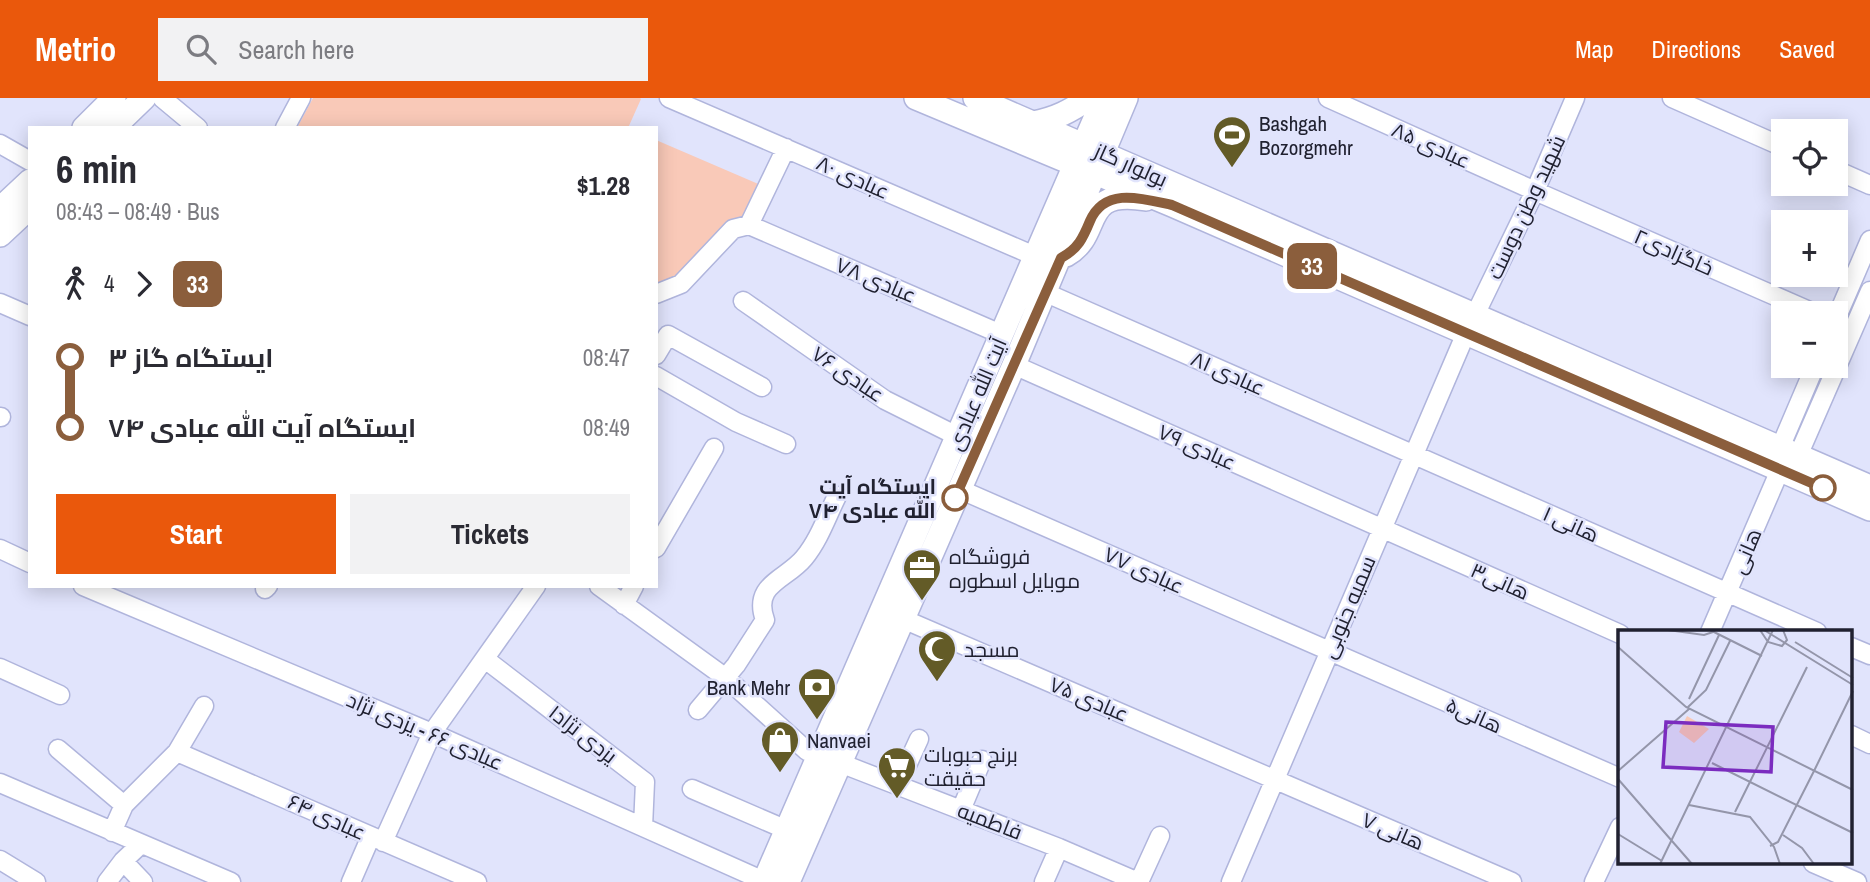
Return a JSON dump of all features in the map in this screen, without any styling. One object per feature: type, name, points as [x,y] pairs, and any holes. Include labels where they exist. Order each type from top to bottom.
[{"type":"main road","points":[[86,126],[114,98]]},
{"type":"main road","points":[[115,126],[144,98]]},
{"type":"main road","points":[[916,98],[1089,159]]},
{"type":"main road","points":[[975,98],[1033,123],[1089,159]]},
{"type":"main road","points":[[1033,123],[1052,120],[1072,111],[1088,98]]},
{"type":"main road","name":"آیت الله عبادی","points":[[764,881],[1003,335],[1047,261],[1089,159],[1104,98]]},
{"type":"main road","name":"آیت الله عبادی","points":[[1089,159],[1126,98]]},
{"type":"main road","name":"بولوار گاز","points":[[1089,159],[1172,205],[1471,324]]},
{"type":"main road","name":"بولوار گاز","points":[[1089,159],[1786,458],[1870,487]]},
{"type":"main road","points":[[0,209],[28,183]]},
{"type":"main road","points":[[1047,261],[1061,258],[1080,244],[1099,206],[1110,200],[1128,196],[1172,205]]},
{"type":"main road","points":[[0,235],[28,209]]},
{"type":"main road","name":"آیت الله عبادی","points":[[788,882],[1014,365],[1044,292],[1047,261]]},
{"type":"main road","name":"بولوار گاز","points":[[1786,458],[1870,509]]},
{"type":"street","points":[[162,98],[196,126]]},
{"type":"street","points":[[286,126],[301,98]]},
{"type":"street","name":"عبادی ۸۰","points":[[669,98],[1047,261]]},
{"type":"street","name":"عبادی ۸۵","points":[[1328,98],[1535,191]]},
{"type":"street","name":"شهید وطن دوست","points":[[1471,324],[1535,191],[1575,98]]},
{"type":"street","points":[[1672,98],[1771,142]]},
{"type":"street","points":[[0,144],[28,159]]},
{"type":"street","points":[[658,293],[681,284],[733,229],[749,225],[786,148]]},
{"type":"street","points":[[1848,175],[1870,185]]},
{"type":"street","name":"خاگزادی۲","points":[[1535,191],[1787,301]]},
{"type":"street","name":"عبادی ۷۸","points":[[749,225],[1003,335]]},
{"type":"street","points":[[1844,301],[1870,240]]},
{"type":"street","points":[[1786,458],[1853,330],[1870,291]]},
{"type":"street","name":"عبادی ۸۱","points":[[1044,292],[1413,454]]},
{"type":"street","name":"عبادی ۷۶","points":[[743,301],[885,400],[959,437]]},
{"type":"street","points":[[0,303],[28,315]]},
{"type":"street","name":"سمیه جنوبی","points":[[1231,882],[1471,324]]},
{"type":"street","points":[[1853,330],[1870,338]]},
{"type":"street","points":[[658,352],[668,335],[762,387]]},
{"type":"street","name":"عبادی ۷۹","points":[[1014,365],[1381,528]]},
{"type":"street","points":[[658,377],[736,422],[786,444]]},
{"type":"street","points":[[1786,458],[1811,378]]},
{"type":"street","points":[[658,545],[714,448]]},
{"type":"street","name":"هانی ۱","points":[[1413,454],[1812,630]]},
{"type":"street","name":"هانی","points":[[1711,630],[1786,458]]},
{"type":"street","name":"عبادی ۷۷","points":[[959,489],[1329,651]]},
{"type":"street","points":[[698,710],[726,678],[765,620],[761,608],[765,592],[803,559],[837,496]]},
{"type":"street","name":"هانی۳","points":[[1381,528],[1618,633]]},
{"type":"street","points":[[0,549],[28,562]]},
{"type":"street","name":"عبادی ۶۶ - یزدی نژاد","points":[[88,588],[432,733],[764,881]]},
{"type":"street","points":[[602,588],[726,678],[807,751]]},
{"type":"street","points":[[624,605],[633,588]]},
{"type":"street","points":[[351,882],[377,839],[432,733],[532,592]]},
{"type":"street","name":"عبادی ۷۵","points":[[903,619],[1274,779]]},
{"type":"street","points":[[1853,648],[1870,655]]},
{"type":"street","name":"هانی۵","points":[[1329,651],[1618,777]]},
{"type":"street","name":"یزدی نژاد۱","points":[[485,659],[645,782],[643,827]]},
{"type":"street","points":[[0,668],[60,695]]},
{"type":"street","points":[[112,832],[124,805],[177,752],[204,706]]},
{"type":"street","points":[[1853,736],[1870,744]]},
{"type":"street","points":[[898,785],[919,739]]},
{"type":"street","points":[[58,749],[124,805]]},
{"type":"street","name":"عبادی ۶۴","points":[[177,752],[477,882]]},
{"type":"street","points":[[961,810],[982,760]]},
{"type":"street","name":"فاطمیه","points":[[840,763],[1139,882]]},
{"type":"street","name":"هانی ۷","points":[[1274,779],[1512,882]]},
{"type":"street","points":[[0,783],[231,882]]},
{"type":"street","points":[[692,789],[787,831]]},
{"type":"street","points":[[1594,882],[1618,831]]},
{"type":"street","points":[[1139,882],[1160,836]]},
{"type":"street","points":[[107,882],[141,844]]},
{"type":"street","points":[[1044,882],[1059,848]]},
{"type":"street","points":[[0,860],[36,882]]},
{"type":"street","points":[[123,861],[144,882]]},
{"type":"street","points":[[1815,864],[1857,882]]},
{"type":"shaded area","points":[[313,98],[641,99],[629,126],[298,126]]},
{"type":"shaded area","points":[[658,141],[763,186],[750,212],[729,223],[681,276],[658,285]]},
{"type":"bus line","name":"33","points":[[955,498],[1061,258],[1080,244],[1099,206],[1128,196],[1172,205],[1823,488]]},
{"type":"place","name":"Bashgah Bozorgmehr","points":[[1232,169]]},
{"type":"place","name":"ایستگاه آیت الله عبادی ۷۴","points":[[955,498]]},
{"type":"place","name":"فروشگاه موبایل اسطوره","points":[[922,602]]},
{"type":"place","name":"مسجد","points":[[937,683]]},
{"type":"place","name":"Bank Mehr","points":[[817,721]]},
{"type":"place","name":"Nanvaei","points":[[780,774]]},
{"type":"place","name":"برنج حبوبات حقیقت","points":[[897,800]]}]
